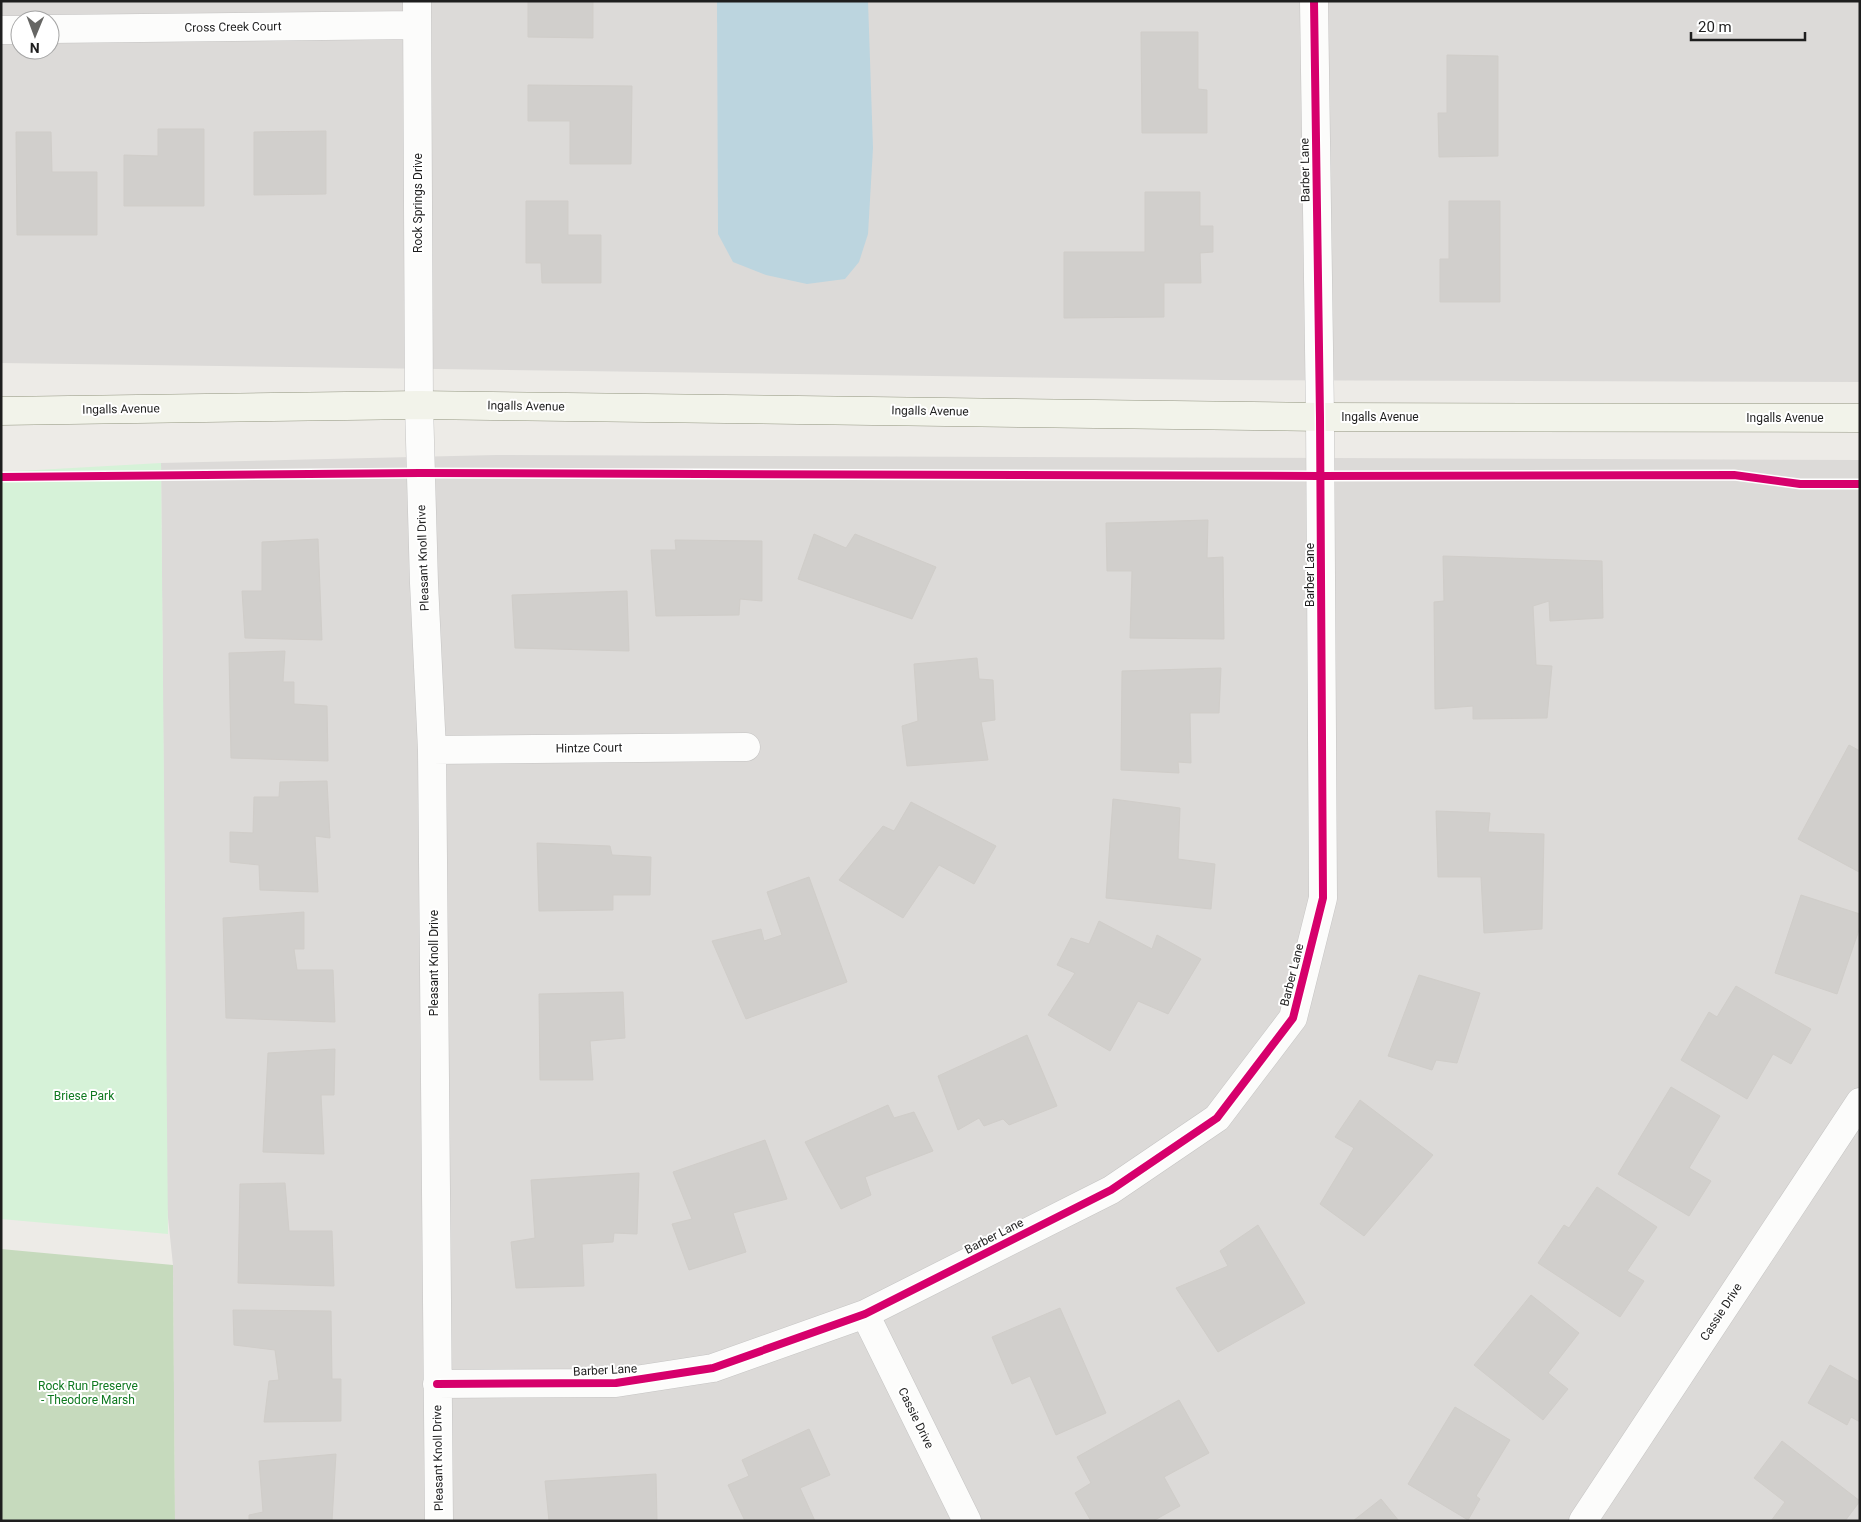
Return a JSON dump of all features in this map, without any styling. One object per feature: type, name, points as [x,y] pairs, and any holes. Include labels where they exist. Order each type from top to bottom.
[{"type":"street","name":"Barber Lane","points":[[437,1384],[616,1383],[713,1368],[865,1314],[1111,1190],[1217,1118],[1292,1018],[1323,898],[1320,417],[1314,1]]},
{"type":"street","name":"Cross Creek Court","points":[[60,30],[417,13]]},
{"type":"street","name":"Rock Springs Drive","points":[[417,13],[419,405]]},
{"type":"street","name":"Ingalls Avenue","points":[[1,411],[419,405],[1320,417],[1860,418]]},
{"type":"street","name":"Pleasant Knoll Drive","points":[[419,405],[424,583],[432,750],[439,1521]]},
{"type":"street","name":"Hintze Court","points":[[432,750],[746,747]]},
{"type":"street","name":"Cassie Drive","points":[[1583,1521],[1860,1102]]},
{"type":"street","name":"Cassie Drive","points":[[865,1314],[968,1521]]},
{"type":"shaded area","points":[[1,1],[1860,1],[1860,382],[1222,380],[1,363]]},
{"type":"shaded area","points":[[496,455],[1860,460],[1860,1521],[175,1521],[173,1265],[167,1208],[161,463]]},
{"type":"green space","name":"Briese Park","points":[[161,463],[168,1234],[1,1219],[1,472]]},
{"type":"green space","name":"Rock Run Preserve - Theodore Marsh","points":[[1,1249],[173,1265],[175,1521],[1,1521]]},
{"type":"water","points":[[717,1],[868,1],[873,148],[868,234],[859,262],[845,279],[807,284],[766,275],[733,262],[718,234]]},
{"type":"building","points":[[528,1],[593,1],[593,38],[528,37]]},
{"type":"building","points":[[1141,32],[1198,32],[1198,89],[1207,90],[1207,133],[1142,133]]},
{"type":"building","points":[[1447,55],[1498,56],[1498,156],[1439,157],[1438,113],[1447,113]]},
{"type":"building","points":[[528,85],[632,86],[631,164],[570,164],[570,121],[528,121]]},
{"type":"building","points":[[158,129],[204,129],[204,206],[124,206],[124,155],[158,156]]},
{"type":"building","points":[[326,131],[326,194],[254,195],[254,132]]},
{"type":"building","points":[[16,132],[51,132],[52,172],[97,172],[97,235],[17,235]]},
{"type":"building","points":[[1145,192],[1200,192],[1200,226],[1213,226],[1213,252],[1200,253],[1201,283],[1164,283],[1164,317],[1064,318],[1064,252],[1145,252]]},
{"type":"building","points":[[526,201],[568,201],[568,235],[601,235],[601,283],[542,283],[541,263],[526,263]]},
{"type":"building","points":[[1449,201],[1500,201],[1500,302],[1440,302],[1440,259],[1449,259]]},
{"type":"building","points":[[1208,520],[1207,558],[1223,557],[1224,639],[1130,638],[1132,571],[1107,571],[1106,523]]},
{"type":"building","points":[[814,534],[846,548],[855,534],[936,567],[912,619],[798,579]]},
{"type":"building","points":[[318,539],[322,640],[245,638],[242,591],[262,591],[262,542]]},
{"type":"building","points":[[675,540],[762,541],[762,601],[740,599],[739,615],[656,616],[651,550],[676,550]]},
{"type":"building","points":[[1443,556],[1602,561],[1603,618],[1550,621],[1549,601],[1533,606],[1536,665],[1552,666],[1547,718],[1473,719],[1473,706],[1435,709],[1434,602],[1444,601]]},
{"type":"building","points":[[627,591],[629,651],[515,648],[512,595]]},
{"type":"building","points":[[285,651],[283,682],[294,682],[294,704],[327,706],[328,761],[231,758],[229,653]]},
{"type":"building","points":[[977,658],[979,679],[993,680],[995,720],[981,722],[988,760],[907,766],[902,726],[918,721],[914,664]]},
{"type":"building","points":[[1221,668],[1219,713],[1190,713],[1191,763],[1178,762],[1179,773],[1121,770],[1122,671]]},
{"type":"building","points":[[1849,745],[1860,751],[1859,872],[1798,839]]},
{"type":"building","points":[[327,781],[330,838],[315,836],[318,892],[260,890],[259,865],[230,862],[230,832],[253,833],[254,797],[279,797],[280,782]]},
{"type":"building","points":[[1113,799],[1180,808],[1178,859],[1215,864],[1211,909],[1106,898]]},
{"type":"building","points":[[911,802],[996,846],[974,884],[939,865],[903,918],[839,880],[883,826],[894,831]]},
{"type":"building","points":[[1436,811],[1490,813],[1488,832],[1544,834],[1542,929],[1484,933],[1481,877],[1438,877]]},
{"type":"building","points":[[537,843],[610,846],[612,855],[651,857],[650,895],[613,895],[613,910],[539,911]]},
{"type":"building","points":[[809,877],[847,982],[746,1019],[712,941],[761,929],[764,941],[782,935],[767,892]]},
{"type":"building","points":[[1801,895],[1860,914],[1860,927],[1837,994],[1775,973]]},
{"type":"building","points":[[304,912],[304,949],[294,949],[297,970],[333,970],[335,1022],[226,1018],[223,918]]},
{"type":"building","points":[[1099,921],[1152,949],[1157,935],[1201,959],[1168,1014],[1138,1001],[1110,1051],[1048,1015],[1075,973],[1057,965],[1071,938],[1089,944]]},
{"type":"building","points":[[1419,975],[1480,993],[1457,1063],[1436,1060],[1432,1070],[1388,1056]]},
{"type":"building","points":[[1736,986],[1811,1029],[1791,1064],[1773,1054],[1747,1099],[1681,1060],[1709,1012],[1717,1017]]},
{"type":"building","points":[[623,992],[625,1038],[590,1041],[593,1080],[540,1080],[539,994]]},
{"type":"building","points":[[1027,1035],[1057,1106],[1009,1125],[1003,1119],[984,1126],[979,1118],[958,1130],[938,1076]]},
{"type":"building","points":[[335,1049],[334,1095],[321,1095],[324,1154],[263,1152],[268,1053]]},
{"type":"building","points":[[1671,1087],[1720,1116],[1689,1168],[1711,1181],[1689,1216],[1618,1174]]},
{"type":"building","points":[[1360,1100],[1433,1155],[1364,1236],[1320,1204],[1354,1148],[1335,1137]]},
{"type":"building","points":[[888,1105],[894,1118],[914,1112],[933,1151],[865,1177],[871,1195],[841,1209],[805,1142]]},
{"type":"building","points":[[765,1140],[787,1199],[733,1213],[746,1252],[689,1270],[672,1224],[692,1219],[673,1172]]},
{"type":"building","points":[[639,1173],[637,1234],[614,1233],[613,1242],[582,1244],[584,1286],[516,1288],[511,1242],[535,1238],[531,1180]]},
{"type":"building","points":[[285,1183],[289,1231],[332,1231],[334,1286],[238,1283],[240,1184]]},
{"type":"building","points":[[1597,1187],[1657,1227],[1627,1271],[1644,1281],[1620,1317],[1538,1263],[1564,1225],[1569,1228]]},
{"type":"building","points":[[1258,1225],[1305,1303],[1218,1352],[1176,1288],[1228,1266],[1220,1251]]},
{"type":"building","points":[[1531,1295],[1579,1333],[1548,1373],[1568,1389],[1543,1420],[1474,1365]]},
{"type":"building","points":[[1060,1308],[1106,1413],[1056,1435],[1030,1376],[1012,1384],[992,1337]]},
{"type":"building","points":[[233,1310],[331,1311],[332,1379],[341,1379],[341,1421],[264,1422],[269,1381],[279,1380],[275,1350],[234,1345]]},
{"type":"building","points":[[1830,1365],[1860,1382],[1860,1422],[1851,1417],[1847,1425],[1808,1403]]},
{"type":"building","points":[[1179,1400],[1209,1453],[1164,1477],[1180,1506],[1153,1521],[1091,1521],[1075,1493],[1091,1483],[1077,1457]]},
{"type":"building","points":[[1455,1407],[1510,1440],[1476,1496],[1480,1499],[1468,1520],[1408,1484]]},
{"type":"building","points":[[809,1429],[830,1475],[800,1488],[815,1521],[745,1521],[728,1485],[749,1476],[742,1460]]},
{"type":"building","points":[[1782,1441],[1860,1501],[1845,1521],[1771,1521],[1785,1502],[1754,1478]]},
{"type":"building","points":[[336,1454],[332,1521],[249,1521],[249,1515],[263,1512],[259,1461]]},
{"type":"building","points":[[656,1474],[657,1521],[549,1521],[545,1481]]},
{"type":"building","points":[[1381,1499],[1399,1521],[1353,1521]]},
{"type":"cycle path","points":[[437,1384],[616,1383],[713,1368],[865,1314],[1111,1190],[1217,1118],[1293,1018],[1323,898],[1320,417],[1314,1]]},
{"type":"cycle path","points":[[1,477],[420,473],[1320,476],[1734,475],[1800,484],[1860,484]]}]
